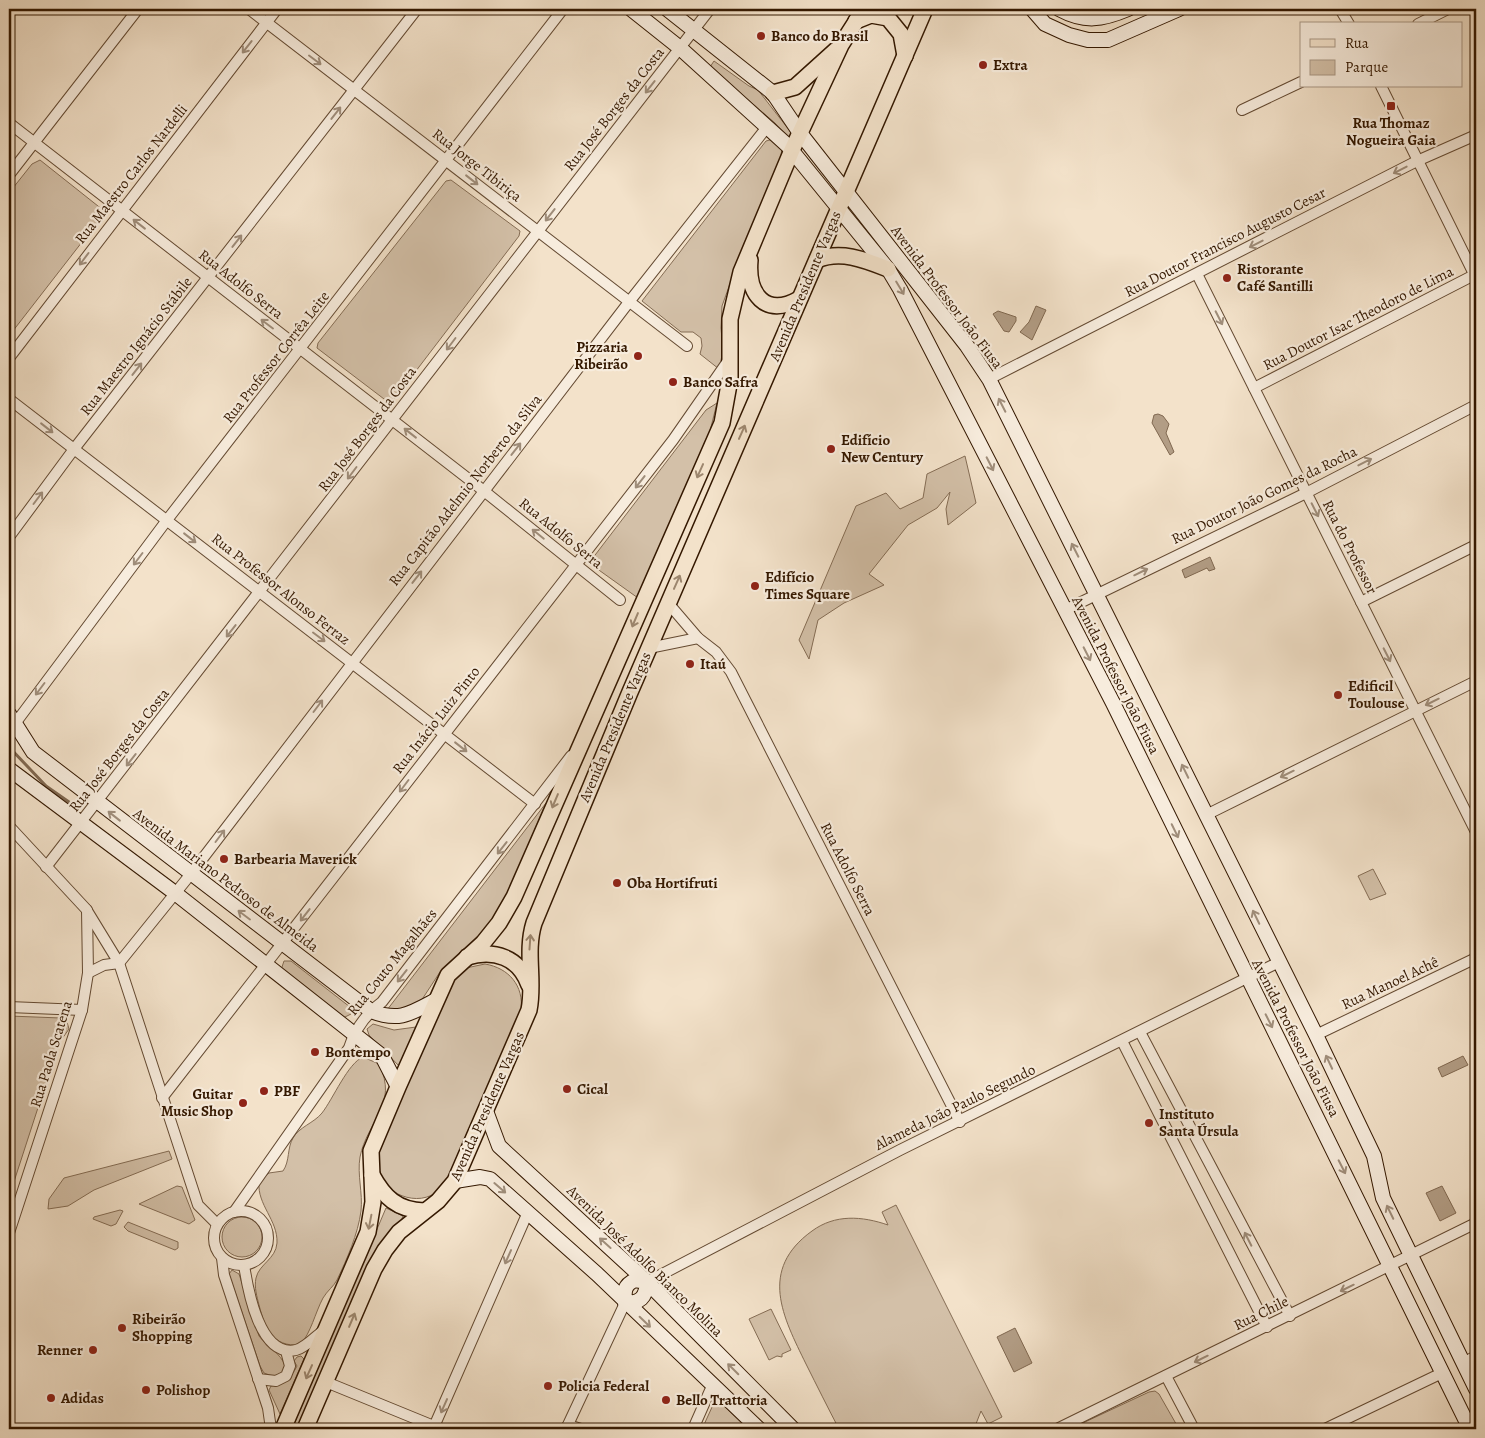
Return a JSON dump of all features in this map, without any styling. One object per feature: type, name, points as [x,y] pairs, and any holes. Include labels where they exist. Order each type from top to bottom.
[{"type":"main road","name":"Avenida Professor João Fiusa","points":[[631,9],[680,48],[792,150],[888,269],[922,328],[1065,610],[1470,1429]]},
{"type":"main road","name":"Avenida Presidente Vargas","points":[[304,1429],[374,1269],[399,1232],[438,1201],[455,1181],[486,1111],[527,1016],[532,991],[530,941],[534,923],[668,603],[925,9]]},
{"type":"main road","points":[[1032,9],[1045,24],[1069,35],[1088,40],[1108,40],[1179,9]]},
{"type":"main road","points":[[1059,9],[1084,18],[1103,19],[1124,9]]},
{"type":"main road","name":"Avenida Professor João Fiusa","points":[[671,12],[773,93],[800,133],[967,346],[988,379],[1097,593],[1316,1035],[1374,1156],[1383,1198],[1476,1389]]},
{"type":"main road","points":[[662,33],[671,12]]},
{"type":"main road","points":[[860,15],[888,18],[899,30],[905,56]]},
{"type":"main road","name":"Avenida Presidente Vargas","points":[[283,1429],[368,1232],[372,1202],[371,1173],[374,1143],[398,1087],[448,974],[483,943],[499,922],[514,897],[722,423],[728,401],[731,306],[741,272],[792,150],[840,45],[860,15]]},
{"type":"main road","points":[[773,93],[795,87],[840,45]]},
{"type":"main road","points":[[750,251],[750,282],[759,298],[777,306],[788,304],[800,298]]},
{"type":"main road","points":[[816,260],[835,255],[847,256],[888,269]]},
{"type":"main road","name":"Avenida Mariano Pedroso de Almeida","points":[[11,719],[33,752],[190,875],[371,1011],[394,1018],[416,1011],[436,1000]]},
{"type":"main road","points":[[9,770],[175,894],[382,1056],[398,1087]]},
{"type":"main road","points":[[467,956],[488,953],[509,959],[524,973],[532,991]]},
{"type":"main road","name":"Avenida José Adolfo Bianco Molina","points":[[486,1111],[499,1146],[647,1282],[792,1429]]},
{"type":"main road","points":[[371,1173],[391,1202],[407,1209],[424,1211]]},
{"type":"main road","points":[[455,1181],[480,1177],[490,1179],[596,1274],[759,1429]]},
{"type":"main road","points":[[635,1280],[647,1282],[647,1291],[643,1299],[636,1303],[625,1303],[624,1292],[628,1284],[635,1280]]},
{"type":"street","points":[[9,175],[138,9]]},
{"type":"street","name":"Rua Jorge Tibiriça","points":[[249,9],[687,346]]},
{"type":"street","name":"Rua Maestro Carlos Nardelli","points":[[9,358],[277,9]]},
{"type":"street","name":"Rua Maestro Ignácio Stábile","points":[[9,537],[74,449],[417,9]]},
{"type":"street","name":"Rua Professor Corrêa Leite","points":[[11,719],[301,350],[563,9]]},
{"type":"street","name":"Rua José Borges da Costa","points":[[46,867],[260,593],[710,9]]},
{"type":"street","points":[[1340,9],[1348,22]]},
{"type":"street","points":[[1422,22],[1448,9]]},
{"type":"street","points":[[1242,110],[1300,82]]},
{"type":"street","points":[[1383,88],[1417,161],[1476,276]]},
{"type":"street","name":"Rua Adolfo Serra","points":[[9,123],[484,491],[620,600]]},
{"type":"street","name":"Rua Capitão Adelmio Norberto da Silva","points":[[119,963],[190,875],[351,662],[629,302],[767,127]]},
{"type":"street","name":"Rua Doutor Francisco Augusto Cesar","points":[[988,379],[1417,161],[1476,135]]},
{"type":"street","name":"Rua do Professor","points":[[1197,274],[1415,711],[1473,819],[1476,832]]},
{"type":"street","name":"Rua Doutor Isac Theodoro de Lima","points":[[1254,388],[1476,276]]},
{"type":"street","name":"Rua Inácio Luiz Pinto","points":[[162,1098],[673,440],[730,358]]},
{"type":"street","name":"Rua Professor Alonso Ferraz","points":[[9,399],[535,804]]},
{"type":"street","name":"Rua Doutor João Gomes da Rocha","points":[[1065,610],[1306,493],[1476,405]]},
{"type":"street","points":[[1361,602],[1476,545]]},
{"type":"street","name":"Rua Adolfo Serra","points":[[668,603],[698,638],[716,652],[731,672],[960,1122]]},
{"type":"street","points":[[649,648],[698,638]]},
{"type":"street","points":[[1206,815],[1476,681]]},
{"type":"street","name":"Rua Couto Magalhães","points":[[234,1212],[349,1048],[354,1034],[371,1011],[382,1002],[583,739]]},
{"type":"street","points":[[9,826],[86,909],[119,963],[198,1205],[217,1224]]},
{"type":"street","name":"Rua Paola Scatena","points":[[9,1231],[82,1010],[88,973],[86,909]]},
{"type":"street","name":"Rua Manoel Achê","points":[[1316,1035],[1476,958]]},
{"type":"street","name":"Alameda João Paulo Segundo","points":[[647,1282],[900,1150],[960,1122],[1279,962]]},
{"type":"street","points":[[88,973],[104,965],[119,963]]},
{"type":"street","points":[[9,1006],[82,1010]]},
{"type":"street","points":[[1140,1032],[1290,1316]]},
{"type":"street","points":[[1122,1041],[1266,1327]]},
{"type":"street","points":[[222,1258],[236,1265],[244,1265],[253,1263],[266,1251],[268,1233],[260,1217],[252,1213],[234,1212],[228,1214],[217,1224],[214,1241],[222,1258],[224,1275],[268,1408],[271,1429]]},
{"type":"street","points":[[326,1382],[436,1428],[528,1212]]},
{"type":"street","name":"Rua Chile","points":[[1057,1429],[1476,1223]]},
{"type":"street","points":[[244,1265],[247,1284],[264,1336],[272,1344],[286,1351],[298,1350],[329,1326]]},
{"type":"street","points":[[581,1429],[567,1427],[625,1303]]},
{"type":"street","points":[[258,1378],[276,1381],[286,1376],[290,1366],[286,1351]]},
{"type":"street","points":[[1462,1362],[1476,1356]]},
{"type":"street","points":[[1326,1429],[1442,1373]]},
{"type":"street","points":[[1166,1376],[1194,1429]]},
{"type":"street","points":[[693,1429],[712,1386]]},
{"type":"green space","points":[[714,61],[749,86],[758,90],[793,135],[791,141],[775,123],[710,67]]},
{"type":"green space","points":[[777,138],[782,146],[781,157],[744,245],[722,306],[723,351],[719,369],[700,354],[701,338],[693,332],[681,332],[642,301],[766,141]]},
{"type":"green space","points":[[40,160],[103,210],[103,215],[9,336],[9,193],[32,164]]},
{"type":"green space","points":[[451,180],[520,231],[519,236],[393,401],[388,402],[317,348],[318,343],[446,181]]},
{"type":"green space","points":[[717,403],[708,439],[638,598],[589,563],[706,410]]},
{"type":"green space","points":[[965,456],[976,503],[948,525],[946,509],[950,492],[937,508],[908,525],[869,574],[884,585],[844,603],[818,620],[809,659],[799,640],[856,506],[886,493],[900,509],[923,498],[927,474]]},
{"type":"green space","points":[[546,803],[502,907],[487,928],[469,948],[440,972],[421,1001],[405,1010],[387,1010]]},
{"type":"green space","points":[[1373,869],[1386,894],[1370,900],[1358,876]]},
{"type":"green space","points":[[284,961],[291,961],[350,1007],[351,1014],[343,1018],[281,970]]},
{"type":"green space","points":[[485,964],[501,969],[513,979],[520,993],[521,1010],[451,1174],[441,1188],[431,1196],[412,1198],[402,1196],[386,1185],[380,1177],[377,1165],[378,1148],[447,987],[466,968]]},
{"type":"green space","points":[[9,1016],[61,1018],[67,1022],[69,1029],[59,1043],[9,1197]]},
{"type":"green space","points":[[373,1024],[394,1030],[416,1027],[400,1067],[369,1035],[367,1029]]},
{"type":"green space","points":[[363,1057],[379,1064],[384,1078],[385,1091],[384,1102],[364,1144],[360,1157],[361,1211],[355,1237],[337,1280],[323,1298],[304,1340],[300,1345],[290,1345],[276,1339],[267,1328],[256,1292],[255,1281],[258,1273],[274,1253],[277,1243],[274,1227],[261,1198],[259,1182],[269,1173],[283,1171],[287,1163],[291,1142],[296,1134],[322,1113],[346,1074]]},
{"type":"green space","points":[[169,1151],[172,1159],[94,1190],[68,1206],[48,1209],[49,1199],[64,1178]]},
{"type":"green space","points":[[177,1186],[182,1187],[195,1220],[189,1224],[139,1204]]},
{"type":"green space","points":[[896,1205],[1002,1417],[988,1424],[981,1411],[974,1429],[839,1429],[790,1329],[780,1294],[780,1278],[785,1262],[795,1246],[821,1225],[839,1219],[859,1218],[888,1225],[882,1212]]},
{"type":"green space","points":[[386,1208],[403,1216],[401,1221],[368,1264],[297,1429],[292,1429]]},
{"type":"green space","points":[[120,1210],[123,1211],[116,1224],[111,1226],[93,1219],[94,1217]]},
{"type":"green space","points":[[242,1217],[256,1223],[262,1237],[256,1251],[242,1257],[228,1251],[222,1237],[228,1223]]},
{"type":"green space","points":[[128,1222],[178,1242],[178,1248],[175,1250],[128,1231],[124,1227]]},
{"type":"green space","points":[[232,1270],[239,1274],[259,1336],[283,1361],[285,1366],[283,1372],[275,1377],[264,1373],[260,1366],[229,1274]]},
{"type":"green space","points":[[771,1309],[791,1350],[782,1354],[782,1357],[777,1356],[769,1360],[749,1319]]},
{"type":"green space","points":[[301,1356],[304,1359],[280,1414],[269,1390],[271,1386],[280,1384],[290,1377],[297,1366],[294,1361],[297,1357]]},
{"type":"green space","points":[[1155,1391],[1159,1394],[1179,1429],[1070,1429],[1149,1392]]},
{"type":"green space","points":[[717,1402],[721,1403],[748,1429],[702,1429],[713,1405]]},
{"type":"shaded area","points":[[1036,306],[1046,310],[1032,340],[1020,332],[1029,322]]},
{"type":"shaded area","points":[[998,311],[1016,317],[1016,321],[1009,332],[1004,331],[993,314]]},
{"type":"shaded area","points":[[1154,415],[1163,416],[1169,424],[1166,433],[1174,452],[1170,455],[1152,423]]},
{"type":"shaded area","points":[[1210,557],[1215,569],[1209,571],[1207,568],[1185,578],[1182,570]]},
{"type":"shaded area","points":[[1463,1056],[1468,1065],[1442,1077],[1438,1068]]},
{"type":"shaded area","points":[[1442,1186],[1456,1213],[1440,1221],[1426,1193]]},
{"type":"shaded area","points":[[1015,1328],[1032,1363],[1014,1372],[997,1337]]},
{"type":"waterway","points":[[9,747],[46,786],[69,802]]},
{"type":"place","name":"Banco do Brasil","points":[[761,36]]},
{"type":"place","name":"Extra","points":[[983,65]]},
{"type":"place","name":"Rua Thomaz Nogueira Gaia","points":[[1391,106]]},
{"type":"place","name":"Ristorante Café Santilli","points":[[1227,278]]},
{"type":"place","name":"Pizzaria Ribeirão","points":[[638,356]]},
{"type":"place","name":"Banco Safra","points":[[673,382]]},
{"type":"place","name":"Edifício New Century","points":[[831,449]]},
{"type":"place","name":"Edifício Times Square","points":[[755,586]]},
{"type":"place","name":"Itaú","points":[[690,664]]},
{"type":"place","name":"Edificil Toulouse","points":[[1338,695]]},
{"type":"place","name":"Barbearia Maverick","points":[[224,859]]},
{"type":"place","name":"Oba Hortifruti","points":[[617,883]]},
{"type":"place","name":"Bontempo","points":[[315,1052]]},
{"type":"place","name":"Cical","points":[[567,1089]]},
{"type":"place","name":"PBF","points":[[264,1091]]},
{"type":"place","name":"Guitar Music Shop","points":[[243,1103]]},
{"type":"place","name":"Instituto Santa Úrsula","points":[[1149,1123]]},
{"type":"place","name":"Ribeirão Shopping","points":[[122,1328]]},
{"type":"place","name":"Renner","points":[[93,1350]]},
{"type":"place","name":"Policia Federal","points":[[548,1386]]},
{"type":"place","name":"Polishop","points":[[146,1390]]},
{"type":"place","name":"Adidas","points":[[51,1398]]},
{"type":"place","name":"Bello Trattoria","points":[[666,1400]]}]
